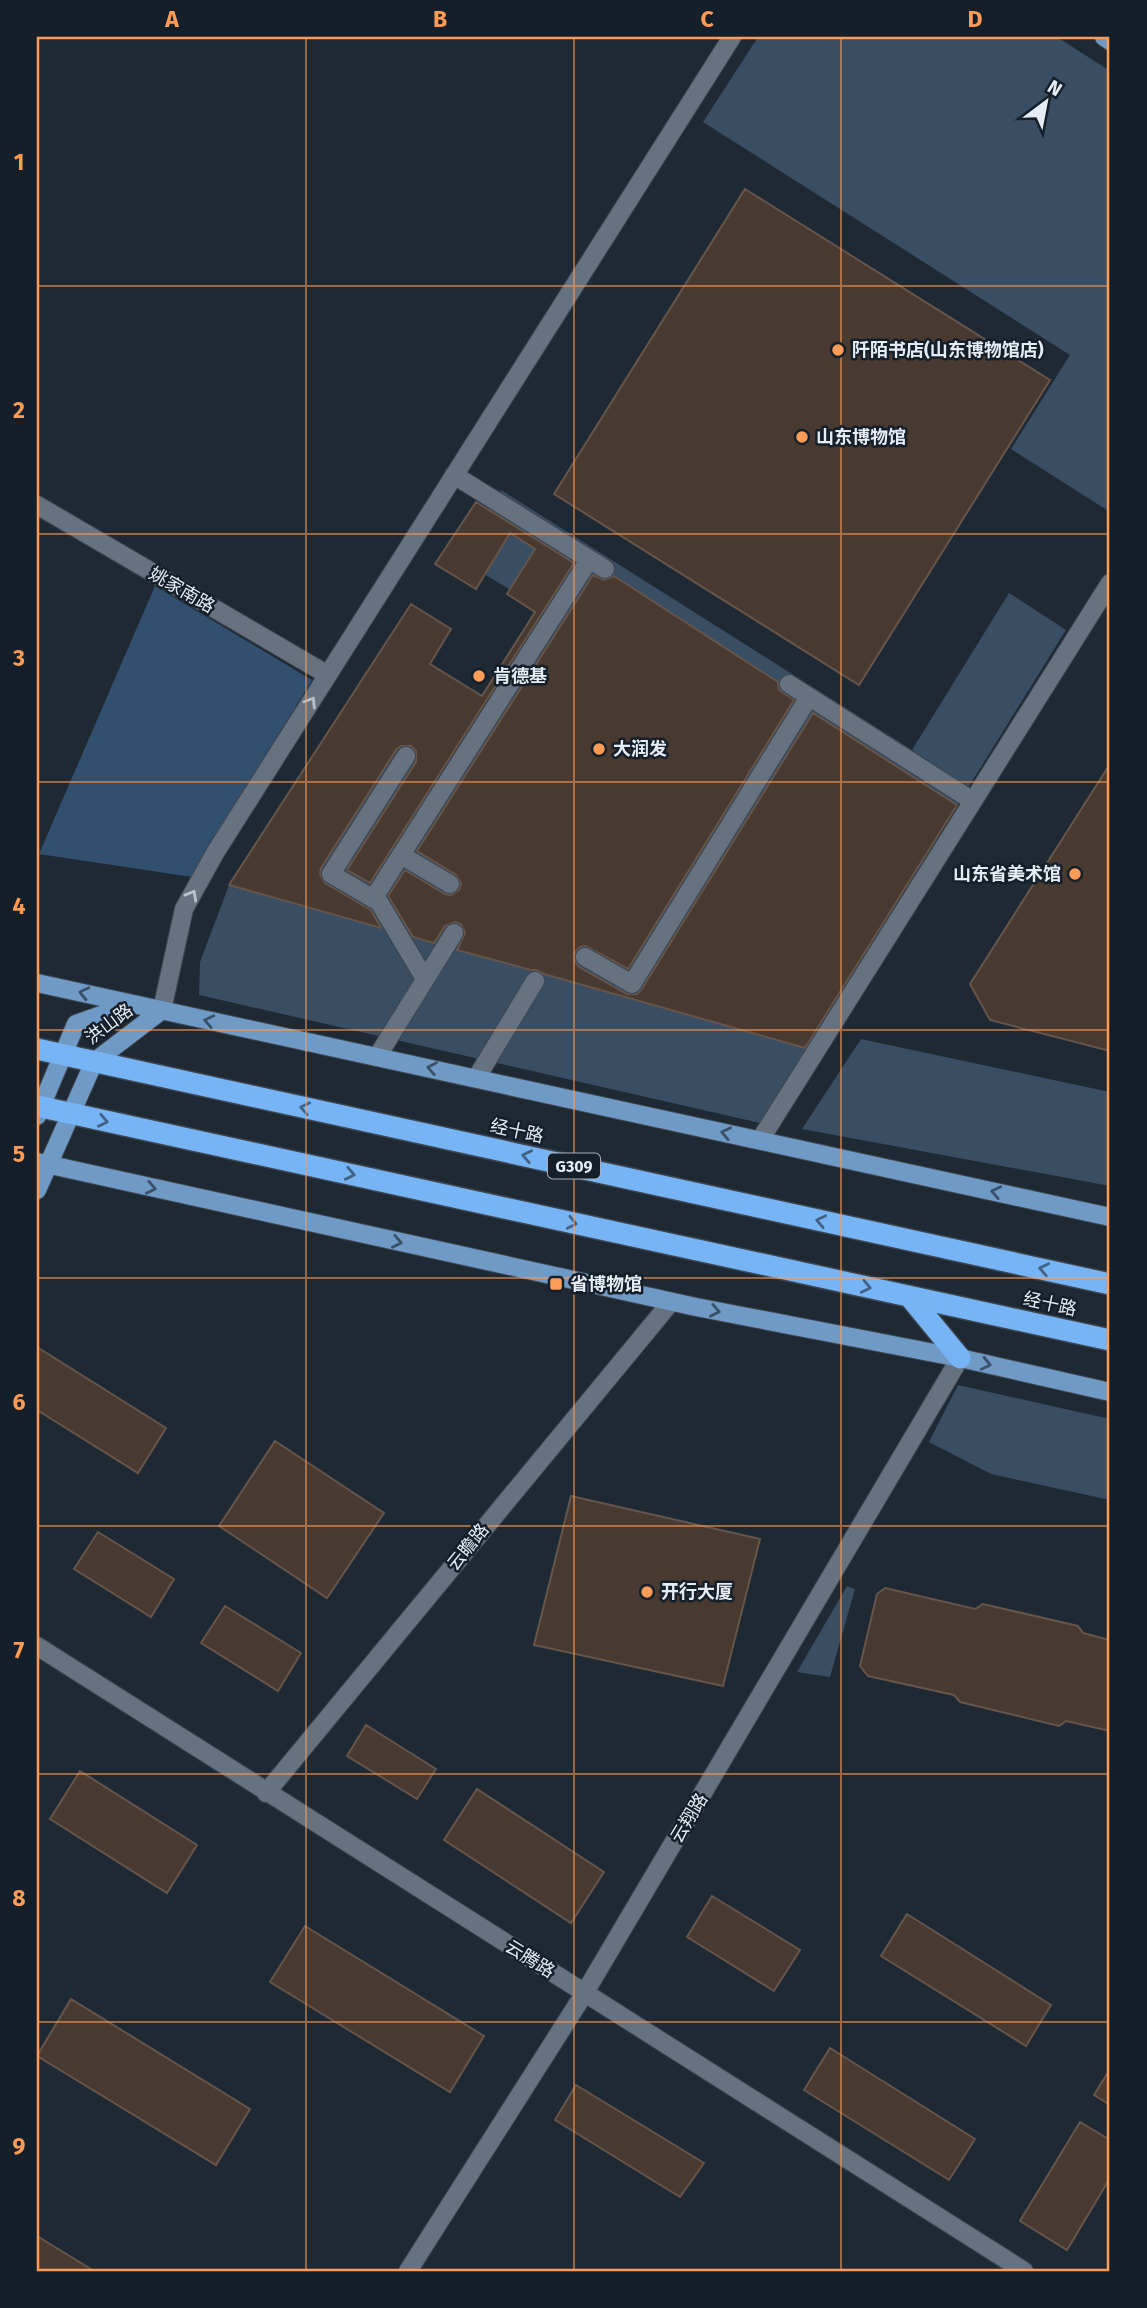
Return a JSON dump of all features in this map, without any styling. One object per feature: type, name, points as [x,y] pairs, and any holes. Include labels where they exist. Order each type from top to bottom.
[{"type":"highway","name":"经十路","points":[[37,1049],[1110,1284]]},
{"type":"highway","name":"经十路","points":[[38,1110],[72,1114],[1110,1340]]},
{"type":"highway","points":[[909,1296],[960,1358]]},
{"type":"main road","points":[[1104,37],[1110,41]]},
{"type":"main road","points":[[37,983],[1110,1217]]},
{"type":"main road","name":"洪山路","points":[[38,1110],[76,1024],[132,1004]]},
{"type":"main road","name":"洪山路","points":[[37,1190],[43,1164],[72,1114],[94,1062],[162,1010]]},
{"type":"main road","points":[[43,1164],[671,1302],[960,1358],[1110,1392]]},
{"type":"street","points":[[162,1010],[184,909],[215,853],[732,37]]},
{"type":"street","points":[[454,475],[605,569]]},
{"type":"street","name":"姚家南路","points":[[37,505],[328,675]]},
{"type":"street","points":[[373,899],[589,560]]},
{"type":"street","points":[[760,1140],[1107,594]]},
{"type":"street","points":[[789,684],[973,801]]},
{"type":"street","points":[[585,957],[632,984],[809,697]]},
{"type":"street","points":[[406,756],[331,874],[379,902],[425,979]]},
{"type":"street","points":[[401,855],[450,884]]},
{"type":"street","points":[[377,1057],[454,933]]},
{"type":"street","points":[[477,1077],[535,981]]},
{"type":"street","name":"云瞻路","points":[[266,1793],[671,1302]]},
{"type":"street","name":"云翔路","points":[[408,2271],[584,1994],[960,1358]]},
{"type":"street","name":"云腾路","points":[[37,1646],[1024,2271]]},
{"type":"shaded area","points":[[758,37],[1057,37],[1110,71],[1110,512],[1011,449],[1070,355],[703,122]]},
{"type":"shaded area","name":"大润发","points":[[501,490],[912,750],[1009,593],[1066,630],[760,1123],[199,995],[200,962],[229,885],[411,604],[451,629],[382,740],[448,783],[554,617],[457,557]]},
{"type":"shaded area","points":[[155,586],[312,680],[192,877],[39,854]]},
{"type":"shaded area","points":[[861,1039],[1110,1092],[1110,1186],[802,1129]]},
{"type":"shaded area","points":[[958,1385],[1110,1419],[1110,1500],[991,1474],[929,1442]]},
{"type":"shaded area","points":[[847,1586],[855,1589],[830,1677],[797,1672]]},
{"type":"building","name":"山东博物馆","points":[[745,189],[1050,380],[859,685],[554,494]]},
{"type":"building","points":[[476,502],[574,563],[370,883],[347,870],[416,762],[416,751],[411,746],[401,746],[396,750],[321,868],[320,874],[325,883],[371,910],[381,928],[229,885],[411,604],[451,629],[430,664],[482,696],[535,612],[507,594],[535,549],[510,533],[476,589],[435,564]]},
{"type":"building","name":"大润发","points":[[593,575],[604,580],[614,576],[778,682],[779,690],[794,700],[628,969],[586,946],[575,952],[575,962],[579,967],[627,994],[637,994],[641,990],[813,713],[957,805],[805,1048],[536,970],[457,950],[465,933],[461,924],[455,922],[445,926],[434,943],[413,937],[388,896],[405,870],[445,894],[451,895],[459,890],[461,883],[456,875],[417,851]]},
{"type":"building","name":"山东省美术馆","points":[[1110,764],[1110,1051],[990,1020],[970,984]]},
{"type":"building","points":[[37,1347],[166,1428],[138,1473],[37,1410]]},
{"type":"building","points":[[275,1441],[384,1513],[327,1598],[219,1526]]},
{"type":"building","name":"开行大厦","points":[[571,1496],[760,1539],[723,1686],[534,1645]]},
{"type":"building","points":[[98,1532],[174,1579],[151,1617],[74,1569]]},
{"type":"building","points":[[885,1588],[975,1609],[983,1604],[1078,1626],[1083,1633],[1110,1640],[1110,1731],[1066,1721],[1059,1726],[960,1702],[954,1695],[868,1676],[860,1666],[877,1594]]},
{"type":"building","points":[[225,1606],[301,1653],[278,1691],[201,1643]]},
{"type":"building","points":[[366,1725],[436,1769],[417,1799],[347,1756]]},
{"type":"building","points":[[80,1771],[197,1845],[167,1893],[50,1819]]},
{"type":"building","points":[[477,1789],[604,1872],[571,1923],[444,1840]]},
{"type":"building","points":[[712,1896],[800,1950],[774,1991],[687,1937]]},
{"type":"building","points":[[907,1914],[1051,2005],[1026,2046],[881,1956]]},
{"type":"building","points":[[305,1926],[484,2036],[450,2092],[270,1982]]},
{"type":"building","points":[[71,1999],[250,2109],[216,2165],[37,2056]]},
{"type":"building","points":[[830,2048],[975,2139],[949,2180],[804,2090]]},
{"type":"building","points":[[1110,2069],[1110,2105],[1094,2095]]},
{"type":"building","points":[[576,2085],[704,2163],[680,2197],[555,2120]]},
{"type":"building","points":[[1080,2122],[1110,2140],[1110,2178],[1067,2250],[1020,2221]]},
{"type":"building","points":[[37,2236],[94,2271],[37,2271]]},
{"type":"place","name":"阡陌书店(山东博物馆店)","points":[[838,350]]},
{"type":"place","name":"山东博物馆","points":[[802,437]]},
{"type":"place","name":"肯德基","points":[[479,676]]},
{"type":"place","name":"大润发","points":[[599,749]]},
{"type":"place","name":"山东省美术馆","points":[[1075,874]]},
{"type":"place","name":"省博物馆","points":[[556,1284]]},
{"type":"place","name":"开行大厦","points":[[647,1592]]}]
